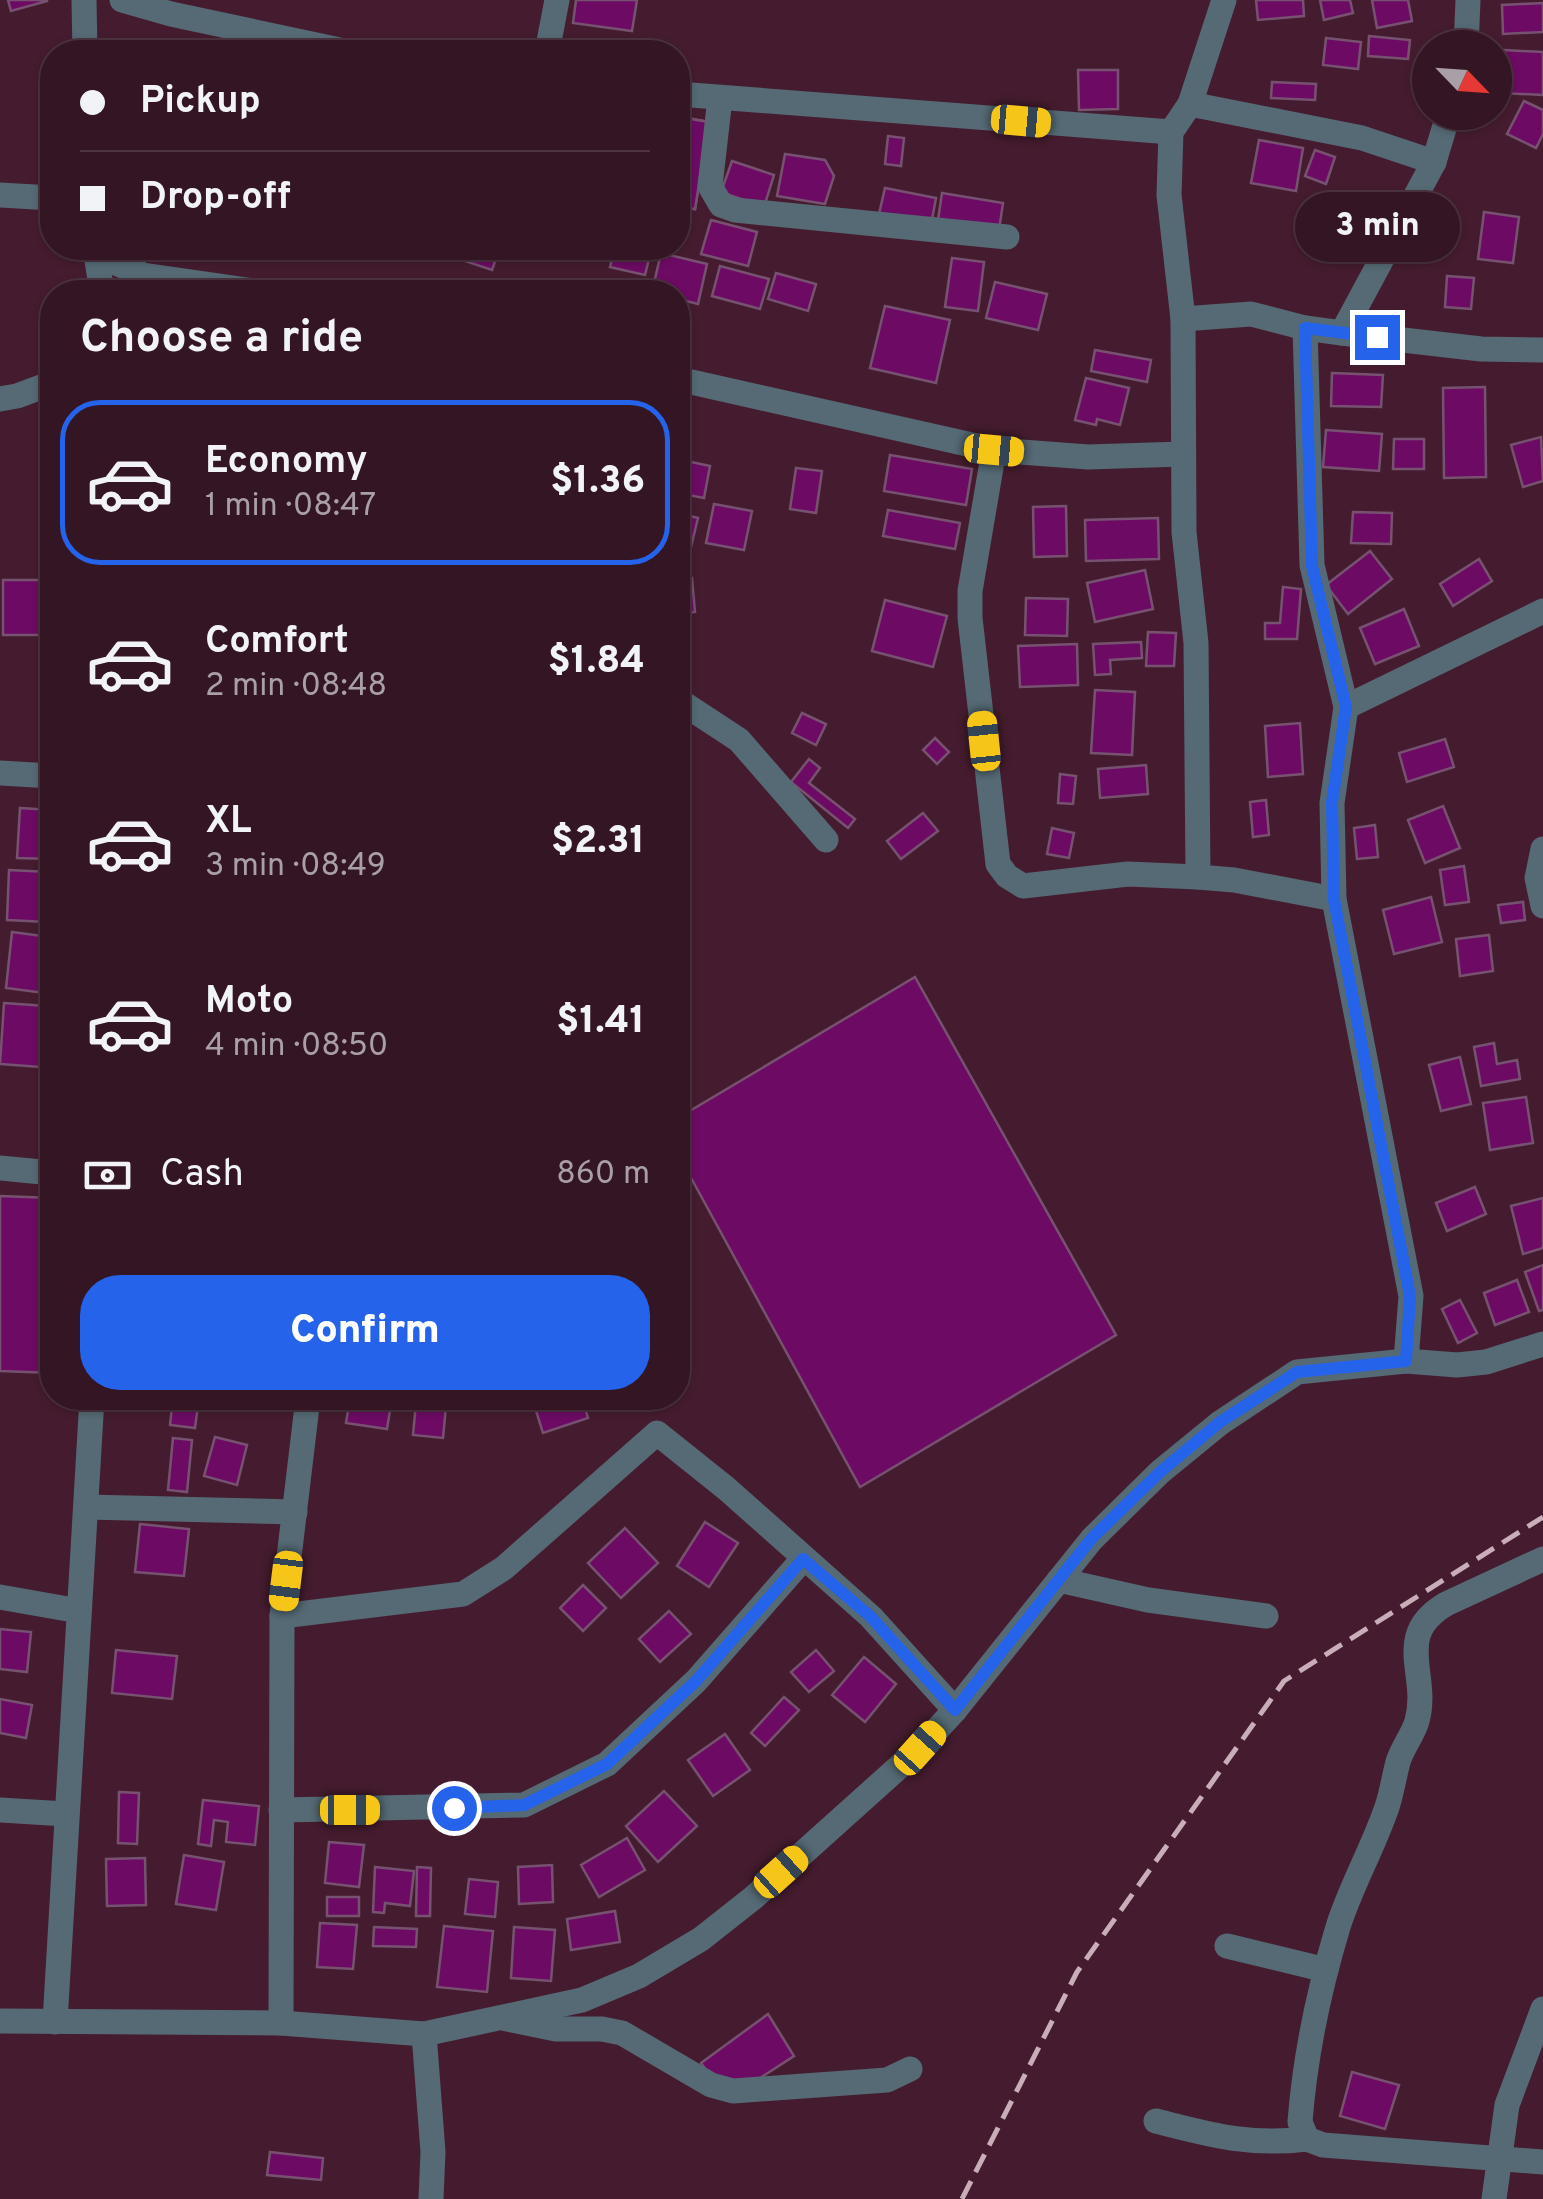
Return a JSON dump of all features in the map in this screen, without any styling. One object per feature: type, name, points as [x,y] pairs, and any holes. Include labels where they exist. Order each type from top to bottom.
[{"type":"street","points":[[84,0],[85,40]]},
{"type":"street","points":[[122,0],[293,40]]},
{"type":"street","points":[[550,40],[558,0]]},
{"type":"street","points":[[1198,877],[1196,643],[1184,532],[1183,320],[1168,194],[1171,132],[1190,104],[1224,0]]},
{"type":"street","points":[[1467,30],[1468,0]]},
{"type":"street","points":[[690,95],[1171,132]]},
{"type":"street","points":[[720,98],[710,186],[721,204],[735,210],[1007,237]]},
{"type":"street","points":[[1190,104],[1362,138],[1434,162]]},
{"type":"street","points":[[1342,333],[1434,162],[1444,130]]},
{"type":"street","points":[[0,196],[40,198]]},
{"type":"street","points":[[114,260],[143,275],[178,280]]},
{"type":"street","points":[[136,280],[143,275]]},
{"type":"street","points":[[1183,320],[1250,314],[1342,333],[1481,350],[1543,350]]},
{"type":"street","points":[[1305,328],[1312,566],[1346,707],[1332,803],[1334,900],[1410,1296],[1406,1361]]},
{"type":"street","points":[[690,382],[994,450],[1088,457],[1183,454]]},
{"type":"street","points":[[0,398],[40,387]]},
{"type":"street","points":[[994,450],[970,591],[970,618],[998,864],[1023,886],[1128,874],[1198,877],[1234,880],[1334,900]]},
{"type":"street","points":[[1346,707],[1543,611]]},
{"type":"street","points":[[690,708],[740,740],[826,840]]},
{"type":"street","points":[[0,773],[40,775]]},
{"type":"street","points":[[1543,849],[1537,878],[1543,906]]},
{"type":"street","points":[[0,1168],[40,1172]]},
{"type":"street","points":[[0,2022],[281,2022],[424,2034],[582,2000],[639,1976],[700,1939],[754,1898],[906,1760],[955,1710],[1092,1538],[1160,1472],[1220,1422],[1297,1372],[1406,1361],[1456,1366],[1486,1362],[1543,1344]]},
{"type":"street","points":[[55,2022],[91,1410]]},
{"type":"street","points":[[281,2022],[282,1616],[307,1410]]},
{"type":"street","points":[[282,1616],[463,1594],[504,1568],[657,1433],[714,1478],[871,1617],[955,1710]]},
{"type":"street","points":[[86,1507],[295,1512]]},
{"type":"street","points":[[280,1810],[524,1805],[607,1764],[696,1681],[803,1559]]},
{"type":"street","points":[[1307,2139],[1300,2122],[1302,2097],[1326,1970],[1339,1924],[1387,1806],[1399,1758],[1417,1720],[1419,1678],[1414,1643],[1432,1612],[1543,1559]]},
{"type":"street","points":[[1059,1580],[1148,1600],[1266,1616]]},
{"type":"street","points":[[0,1597],[79,1611]]},
{"type":"street","points":[[0,1810],[66,1814]]},
{"type":"street","points":[[1227,1946],[1326,1970]]},
{"type":"street","points":[[1494,2199],[1507,2105],[1543,2009]]},
{"type":"street","points":[[502,2018],[534,2027],[622,2033],[711,2084],[733,2091],[886,2080],[910,2069]]},
{"type":"street","points":[[424,2034],[431,2199]]},
{"type":"street","points":[[1156,2121],[1237,2141],[1268,2144],[1307,2139],[1324,2146],[1543,2162]]},
{"type":"building","points":[[8,0],[47,0],[47,1],[11,11]]},
{"type":"building","points":[[576,0],[637,0],[632,31],[573,23]]},
{"type":"building","points":[[1256,0],[1303,0],[1304,16],[1258,20]]},
{"type":"building","points":[[1320,0],[1350,0],[1353,13],[1324,20]]},
{"type":"building","points":[[1372,0],[1408,0],[1412,21],[1377,28]]},
{"type":"building","points":[[1543,3],[1543,32],[1512,34],[1512,30],[1503,30],[1502,5]]},
{"type":"building","points":[[1369,36],[1410,40],[1408,59],[1368,56]]},
{"type":"building","points":[[1326,38],[1361,42],[1358,69],[1323,65]]},
{"type":"building","points":[[1512,50],[1543,52],[1543,95],[1512,93]]},
{"type":"building","points":[[1078,70],[1118,70],[1118,109],[1079,110]]},
{"type":"building","points":[[1272,82],[1316,84],[1315,100],[1271,98]]},
{"type":"building","points":[[1524,101],[1543,110],[1543,134],[1536,148],[1507,134]]},
{"type":"building","points":[[690,118],[709,122],[695,209],[690,208]]},
{"type":"building","points":[[690,119],[709,122],[695,209],[690,208]]},
{"type":"building","points":[[690,119],[709,122],[695,209],[690,208]]},
{"type":"building","points":[[888,136],[904,138],[901,166],[885,164]]},
{"type":"building","points":[[1259,140],[1303,148],[1296,191],[1251,183]]},
{"type":"building","points":[[1315,150],[1335,157],[1326,184],[1305,176]]},
{"type":"building","points":[[785,154],[825,160],[834,176],[825,204],[777,196]]},
{"type":"building","points":[[732,161],[774,175],[764,207],[721,192]]},
{"type":"building","points":[[885,188],[936,198],[931,225],[879,214]]},
{"type":"building","points":[[942,193],[1003,203],[999,230],[938,220]]},
{"type":"building","points":[[1484,212],[1519,217],[1513,263],[1478,259]]},
{"type":"building","points":[[711,220],[757,232],[748,266],[701,254]]},
{"type":"building","points":[[952,258],[984,262],[978,311],[945,307]]},
{"type":"building","points":[[462,260],[496,260],[492,270]]},
{"type":"building","points":[[612,260],[649,260],[645,275],[610,267]]},
{"type":"building","points":[[659,260],[707,264],[698,304],[690,302],[690,280],[655,280]]},
{"type":"building","points":[[720,266],[769,279],[760,309],[712,296]]},
{"type":"building","points":[[776,273],[816,284],[808,311],[768,299]]},
{"type":"building","points":[[1447,276],[1474,278],[1471,309],[1445,307]]},
{"type":"building","points":[[995,282],[1047,294],[1038,330],[986,318]]},
{"type":"building","points":[[885,306],[950,320],[936,383],[870,368]]},
{"type":"building","points":[[1095,350],[1151,360],[1147,382],[1091,371]]},
{"type":"building","points":[[1332,373],[1383,375],[1381,407],[1331,406]]},
{"type":"building","points":[[1086,378],[1129,388],[1120,425],[1097,419],[1096,425],[1075,420]]},
{"type":"building","points":[[1485,387],[1486,477],[1444,478],[1443,388]]},
{"type":"building","points":[[1326,430],[1382,434],[1379,471],[1323,467]]},
{"type":"building","points":[[1541,437],[1543,481],[1523,487],[1511,445]]},
{"type":"building","points":[[1394,439],[1424,439],[1424,469],[1393,469]]},
{"type":"building","points":[[890,455],[972,469],[966,505],[884,491]]},
{"type":"building","points":[[690,462],[710,466],[704,498],[690,495]]},
{"type":"building","points":[[796,468],[822,471],[816,513],[790,509]]},
{"type":"building","points":[[714,504],[752,511],[744,550],[706,543]]},
{"type":"building","points":[[1066,506],[1067,556],[1034,557],[1033,507]]},
{"type":"building","points":[[888,510],[960,523],[955,549],[883,536]]},
{"type":"building","points":[[1353,512],[1392,513],[1391,544],[1351,543]]},
{"type":"building","points":[[690,516],[698,518],[690,551]]},
{"type":"building","points":[[1158,518],[1159,559],[1086,561],[1085,520]]},
{"type":"building","points":[[1370,551],[1392,579],[1348,614],[1326,585]]},
{"type":"building","points":[[1479,559],[1492,581],[1453,606],[1440,584]]},
{"type":"building","points":[[1145,570],[1153,609],[1095,622],[1087,583]]},
{"type":"building","points":[[690,578],[695,612],[690,613]]},
{"type":"building","points":[[3,580],[40,580],[40,635],[3,635]]},
{"type":"building","points":[[1283,587],[1301,589],[1297,639],[1265,639],[1265,623],[1280,623]]},
{"type":"building","points":[[1026,598],[1068,599],[1067,636],[1025,635]]},
{"type":"building","points":[[885,600],[947,616],[933,667],[872,651]]},
{"type":"building","points":[[1404,609],[1419,646],[1375,664],[1360,628]]},
{"type":"building","points":[[1148,632],[1176,633],[1174,666],[1146,666]]},
{"type":"building","points":[[1141,642],[1142,658],[1110,660],[1111,674],[1095,675],[1093,644]]},
{"type":"building","points":[[1077,644],[1078,685],[1020,687],[1018,646]]},
{"type":"building","points":[[1095,690],[1135,692],[1132,755],[1091,753]]},
{"type":"building","points":[[802,713],[826,724],[816,745],[792,733]]},
{"type":"building","points":[[1300,723],[1303,774],[1268,777],[1265,726]]},
{"type":"building","points":[[935,738],[949,752],[937,764],[923,750]]},
{"type":"building","points":[[1445,739],[1454,767],[1407,782],[1399,753]]},
{"type":"building","points":[[809,759],[820,768],[809,783],[855,819],[848,828],[791,782]]},
{"type":"building","points":[[1146,765],[1148,794],[1100,798],[1098,769]]},
{"type":"building","points":[[1060,774],[1076,776],[1073,804],[1058,803]]},
{"type":"building","points":[[1266,800],[1269,835],[1253,837],[1250,802]]},
{"type":"building","points":[[1443,806],[1460,848],[1425,863],[1408,820]]},
{"type":"building","points":[[20,808],[40,809],[40,859],[17,858]]},
{"type":"building","points":[[923,813],[938,831],[901,859],[887,841]]},
{"type":"building","points":[[1375,825],[1378,857],[1357,859],[1354,828]]},
{"type":"building","points":[[1052,828],[1074,833],[1069,858],[1047,854]]},
{"type":"building","points":[[1464,866],[1469,902],[1445,905],[1440,870]]},
{"type":"building","points":[[9,870],[40,872],[40,922],[7,920]]},
{"type":"building","points":[[1431,897],[1442,942],[1394,954],[1383,910]]},
{"type":"building","points":[[1523,902],[1525,920],[1501,923],[1498,905]]},
{"type":"building","points":[[12,932],[40,936],[40,992],[6,988]]},
{"type":"building","points":[[1489,935],[1493,971],[1460,976],[1456,939]]},
{"type":"building","points":[[915,977],[1116,1335],[860,1487],[690,1176],[690,1111]]},
{"type":"building","points":[[4,1003],[40,1006],[40,1067],[0,1064]]},
{"type":"building","points":[[1494,1043],[1497,1064],[1517,1060],[1520,1079],[1481,1086],[1474,1047]]},
{"type":"building","points":[[1460,1057],[1471,1104],[1441,1111],[1429,1065]]},
{"type":"building","points":[[1526,1097],[1533,1143],[1490,1150],[1483,1103]]},
{"type":"building","points":[[1475,1187],[1486,1214],[1447,1231],[1436,1203]]},
{"type":"building","points":[[0,1196],[40,1198],[40,1373],[0,1371]]},
{"type":"building","points":[[1543,1198],[1543,1248],[1523,1254],[1511,1206]]},
{"type":"building","points":[[1543,1265],[1543,1310],[1539,1311],[1525,1272]]},
{"type":"building","points":[[1517,1280],[1529,1312],[1495,1325],[1484,1293]]},
{"type":"building","points":[[1460,1300],[1477,1333],[1458,1343],[1442,1309]]},
{"type":"building","points":[[172,1410],[197,1410],[195,1428],[170,1425]]},
{"type":"building","points":[[348,1410],[390,1410],[387,1429],[346,1423]]},
{"type":"building","points":[[415,1410],[446,1410],[443,1438],[413,1435]]},
{"type":"building","points":[[536,1410],[586,1410],[588,1418],[543,1433]]},
{"type":"building","points":[[215,1437],[247,1445],[237,1485],[204,1476]]},
{"type":"building","points":[[173,1438],[192,1440],[187,1492],[168,1490]]},
{"type":"building","points":[[705,1522],[738,1543],[709,1587],[677,1566]]},
{"type":"building","points":[[140,1524],[189,1529],[184,1576],[135,1572]]},
{"type":"building","points":[[625,1528],[658,1563],[621,1598],[588,1563]]},
{"type":"building","points":[[583,1585],[606,1608],[583,1631],[560,1608]]},
{"type":"building","points":[[669,1611],[691,1634],[660,1662],[639,1639]]},
{"type":"building","points":[[0,1629],[31,1632],[27,1672],[0,1669]]},
{"type":"building","points":[[116,1650],[177,1656],[172,1699],[112,1693]]},
{"type":"building","points":[[816,1650],[834,1671],[809,1692],[791,1672]]},
{"type":"building","points":[[864,1657],[896,1684],[865,1722],[832,1695]]},
{"type":"building","points":[[784,1697],[799,1710],[765,1746],[751,1733]]},
{"type":"building","points":[[0,1699],[32,1705],[26,1738],[0,1733]]},
{"type":"building","points":[[725,1734],[750,1770],[713,1796],[688,1760]]},
{"type":"building","points":[[664,1791],[697,1826],[658,1862],[626,1826]]},
{"type":"building","points":[[119,1792],[139,1793],[137,1844],[118,1843]]},
{"type":"building","points":[[203,1800],[259,1806],[255,1845],[226,1842],[228,1822],[214,1820],[211,1846],[198,1844]]},
{"type":"building","points":[[627,1838],[645,1870],[599,1897],[581,1865]]},
{"type":"building","points":[[329,1842],[364,1845],[359,1887],[325,1883]]},
{"type":"building","points":[[184,1855],[224,1862],[216,1910],[176,1904]]},
{"type":"building","points":[[145,1858],[146,1905],[107,1906],[106,1859]]},
{"type":"building","points":[[552,1865],[553,1902],[519,1904],[518,1867]]},
{"type":"building","points":[[375,1867],[414,1871],[410,1906],[385,1903],[384,1913],[373,1912]]},
{"type":"building","points":[[417,1867],[431,1868],[430,1916],[416,1916]]},
{"type":"building","points":[[469,1879],[498,1882],[495,1917],[465,1914]]},
{"type":"building","points":[[327,1897],[359,1897],[359,1916],[327,1916]]},
{"type":"building","points":[[615,1911],[620,1942],[571,1950],[567,1919]]},
{"type":"building","points":[[320,1923],[357,1925],[353,1969],[317,1967]]},
{"type":"building","points":[[444,1926],[493,1931],[487,1992],[437,1987]]},
{"type":"building","points":[[374,1927],[417,1929],[416,1947],[373,1946]]},
{"type":"building","points":[[514,1927],[555,1930],[551,1981],[511,1978]]},
{"type":"building","points":[[768,2014],[794,2056],[728,2099],[701,2063]]},
{"type":"building","points":[[1352,2072],[1399,2085],[1385,2129],[1340,2116]]},
{"type":"building","points":[[270,2152],[323,2158],[321,2180],[267,2175]]},
{"type":"railway","points":[[962,2199],[1077,1972],[1284,1681],[1543,1517]]},
{"type":"route","points":[[454,1808],[524,1805],[607,1764],[696,1681],[803,1559],[871,1617],[955,1710],[1092,1538],[1160,1472],[1220,1422],[1297,1372],[1406,1361],[1410,1296],[1334,900],[1332,803],[1346,707],[1312,566],[1305,328],[1377,337]]}]
